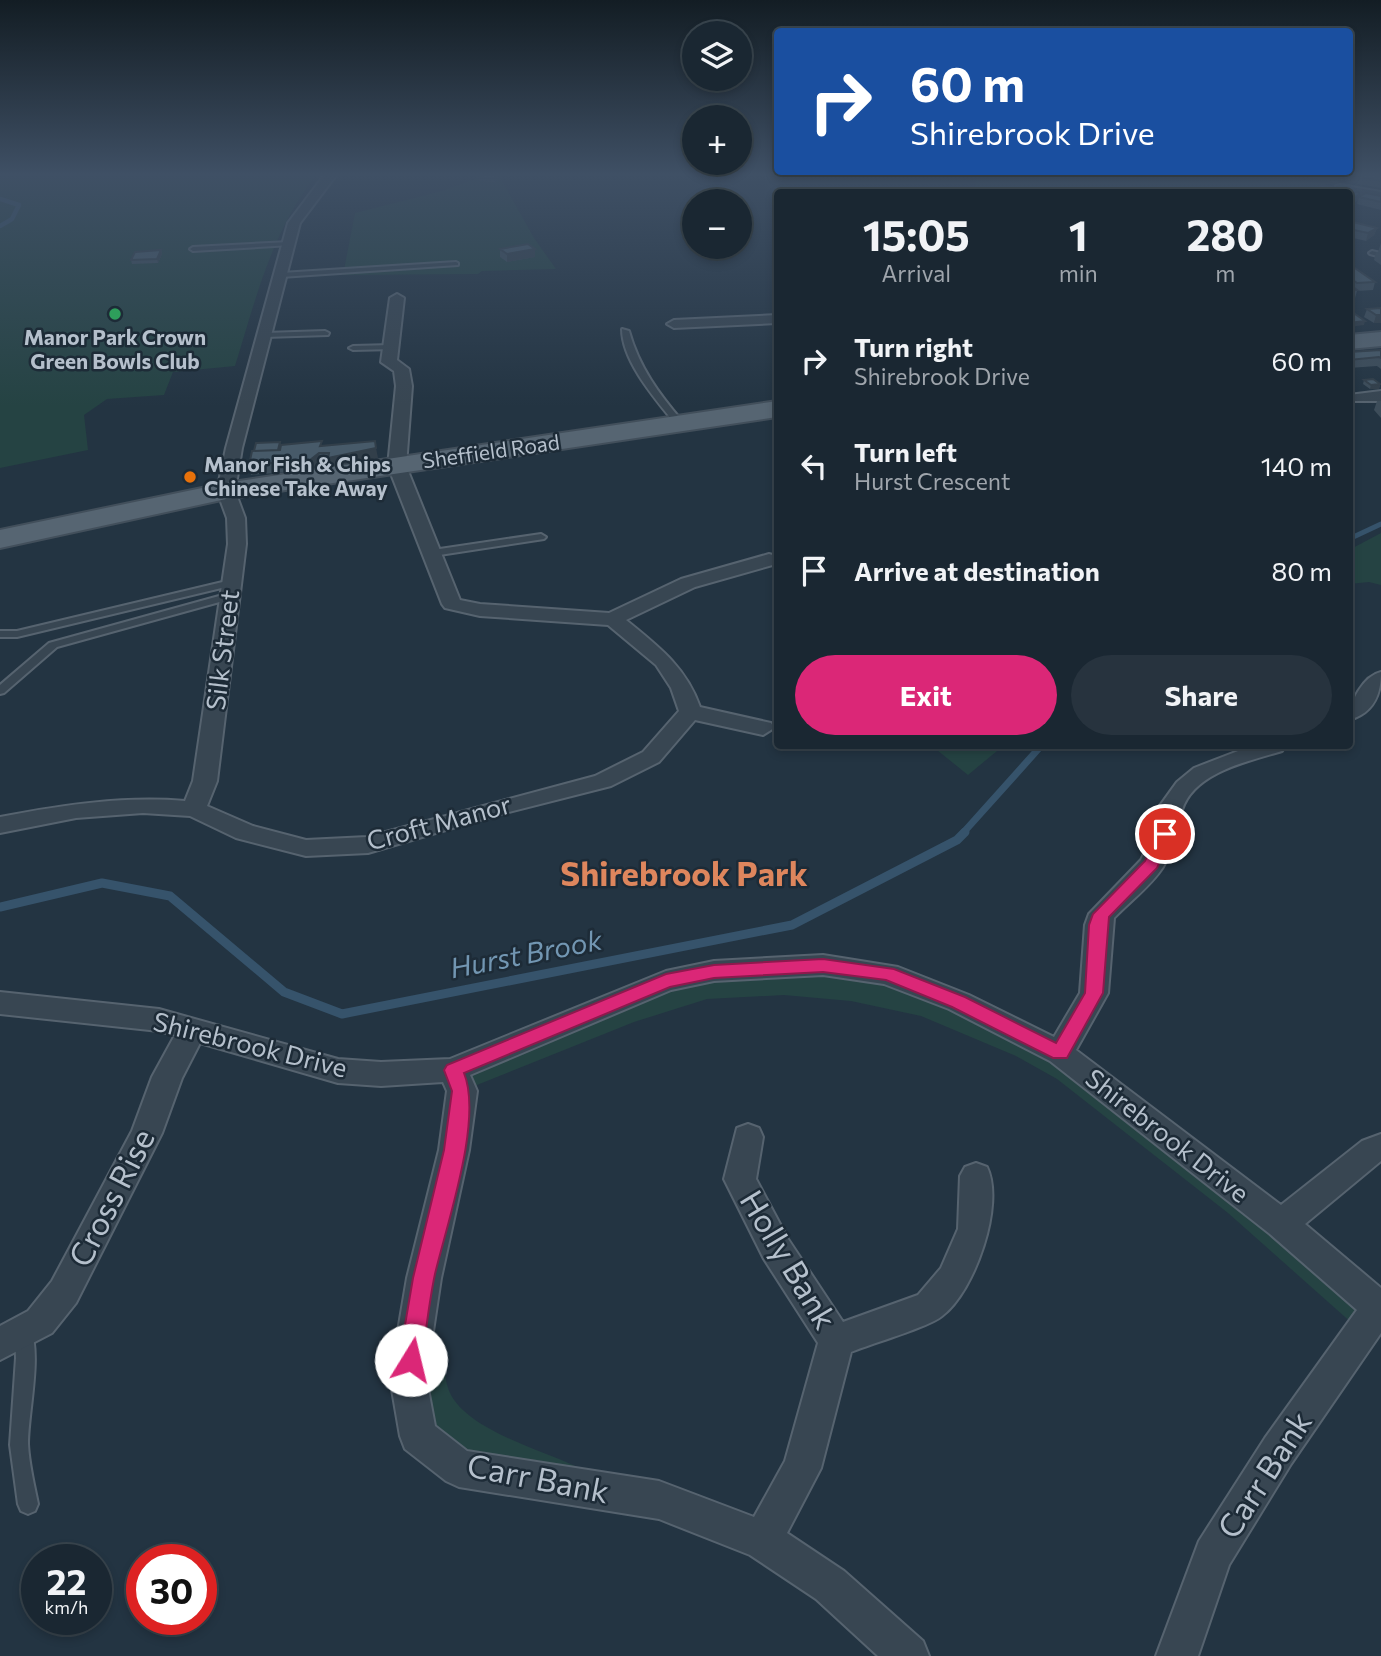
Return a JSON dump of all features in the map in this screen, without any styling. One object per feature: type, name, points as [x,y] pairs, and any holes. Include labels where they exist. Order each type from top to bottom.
[{"type":"main road","points":[[1353,342],[1381,339]]},
{"type":"main road","name":"Sheffield Road","points":[[0,539],[226,491],[774,409]]},
{"type":"street","points":[[226,491],[287,251]]},
{"type":"street","points":[[415,298],[389,298],[389,362],[401,369],[404,386],[397,466],[452,604],[480,610],[613,619],[643,601],[739,566],[769,560]]},
{"type":"street","points":[[674,324],[700,320],[774,319]]},
{"type":"street","points":[[1355,398],[1381,396]]},
{"type":"street","name":"Silk Street","points":[[194,809],[205,781],[237,544],[236,518],[226,491]]},
{"type":"street","points":[[613,619],[664,661],[682,688],[690,712],[763,727]]},
{"type":"street","points":[[1353,710],[1362,704],[1381,678]]},
{"type":"street","name":"Croft Manor","points":[[0,825],[76,810],[143,805],[194,809],[246,832],[306,848],[368,845],[487,810],[603,781],[651,757],[690,712]]},
{"type":"street","points":[[1060,1053],[1094,993],[1098,925],[1102,914],[1152,864],[1176,798],[1202,773],[1234,758],[1264,749]]},
{"type":"street","name":"Shirebrook Drive","points":[[0,1003],[159,1020],[338,1071],[381,1074],[453,1070],[666,981],[714,971],[823,965],[888,974],[959,1002],[1060,1053],[1282,1224],[1380,1308]]},
{"type":"street","name":"Cross Rise","points":[[12,1337],[40,1322],[64,1292],[147,1133],[167,1077],[194,1028]]},
{"type":"street","name":"Carr Bank","points":[[453,1070],[462,1091],[454,1150],[424,1278],[408,1378],[418,1436],[459,1468],[544,1484],[659,1500],[763,1540],[830,1585],[908,1656]]},
{"type":"street","name":"Holly Bank","points":[[748,1137],[740,1179],[776,1249],[836,1341],[802,1468],[763,1540]]},
{"type":"street","points":[[1282,1224],[1373,1150],[1381,1147]]},
{"type":"street","name":"Holly Bank","points":[[836,1341],[930,1306],[953,1278],[974,1229],[976,1177]]},
{"type":"street","name":"Carr Bank","points":[[1177,1656],[1213,1555],[1278,1451],[1380,1308]]},
{"type":"lane","points":[[1372,253],[1381,255]]},
{"type":"lane","points":[[281,275],[456,264]]},
{"type":"lane","points":[[625,331],[637,365],[680,424]]},
{"type":"lane","points":[[265,335],[325,333]]},
{"type":"lane","points":[[353,348],[391,347]]},
{"type":"lane","points":[[433,553],[541,537]]},
{"type":"lane","points":[[0,634],[17,634],[231,590]]},
{"type":"lane","points":[[0,691],[52,645],[231,590]]},
{"type":"lane","points":[[12,1337],[25,1357],[19,1446],[28,1504]]},
{"type":"green space","points":[[0,251],[273,251],[235,366],[173,372],[164,395],[107,399],[84,415],[88,450],[0,468]]},
{"type":"green space","points":[[348,251],[543,251],[556,269],[482,271],[478,274],[343,275]]},
{"type":"green space","points":[[1381,533],[1381,585],[1369,582],[1353,584],[1353,548]]},
{"type":"green space","points":[[936,749],[999,749],[968,775]]},
{"type":"green space","points":[[714,971],[888,974],[1018,1030],[1379,1307],[1363,1333],[1228,1213],[1057,1079],[1016,1056],[921,1016],[851,1001],[784,995],[707,999],[634,1022],[462,1091],[453,1070]]},
{"type":"green space","points":[[414,1341],[444,1361],[448,1388],[468,1415],[503,1436],[575,1466],[583,1490],[418,1436]]},
{"type":"building","points":[[160,251],[157,259],[131,260],[135,252]]},
{"type":"building","points":[[1353,267],[1375,282],[1357,283],[1353,280]]},
{"type":"building","points":[[1381,308],[1381,315],[1367,309]]},
{"type":"building","points":[[1355,314],[1365,321],[1353,322]]},
{"type":"building","points":[[1381,350],[1381,358],[1353,360],[1353,352]]},
{"type":"building","points":[[1373,379],[1380,384],[1371,385],[1364,380]]},
{"type":"building","points":[[322,441],[320,446],[375,441],[376,448],[328,458],[329,453],[319,453],[310,460],[249,465],[252,451],[280,450],[281,445]]},
{"type":"building","points":[[280,442],[278,450],[254,451],[256,443]]},
{"type":"waterway","name":"Hurst Brook","points":[[1353,537],[1381,524]]},
{"type":"waterway","name":"Hurst Brook","points":[[963,833],[1038,749]]},
{"type":"waterway","name":"Hurst Brook","points":[[0,907],[102,883],[170,896],[284,992],[342,1014],[792,925],[957,840],[965,832]]},
{"type":"place","name":"Manor Park Crown Green Bowls Club","points":[[115,314]]},
{"type":"place","name":"Manor Fish & Chips Chinese Take Away","points":[[190,477]]},
{"type":"district","name":"Shirebrook Park","points":[[684,874]]},
{"type":"route","points":[[411,1360],[424,1278],[454,1150],[462,1091],[453,1070],[666,981],[714,971],[823,965],[888,974],[959,1002],[1060,1053],[1094,993],[1099,946],[1098,925],[1102,914],[1120,893],[1152,864],[1165,834]]}]
